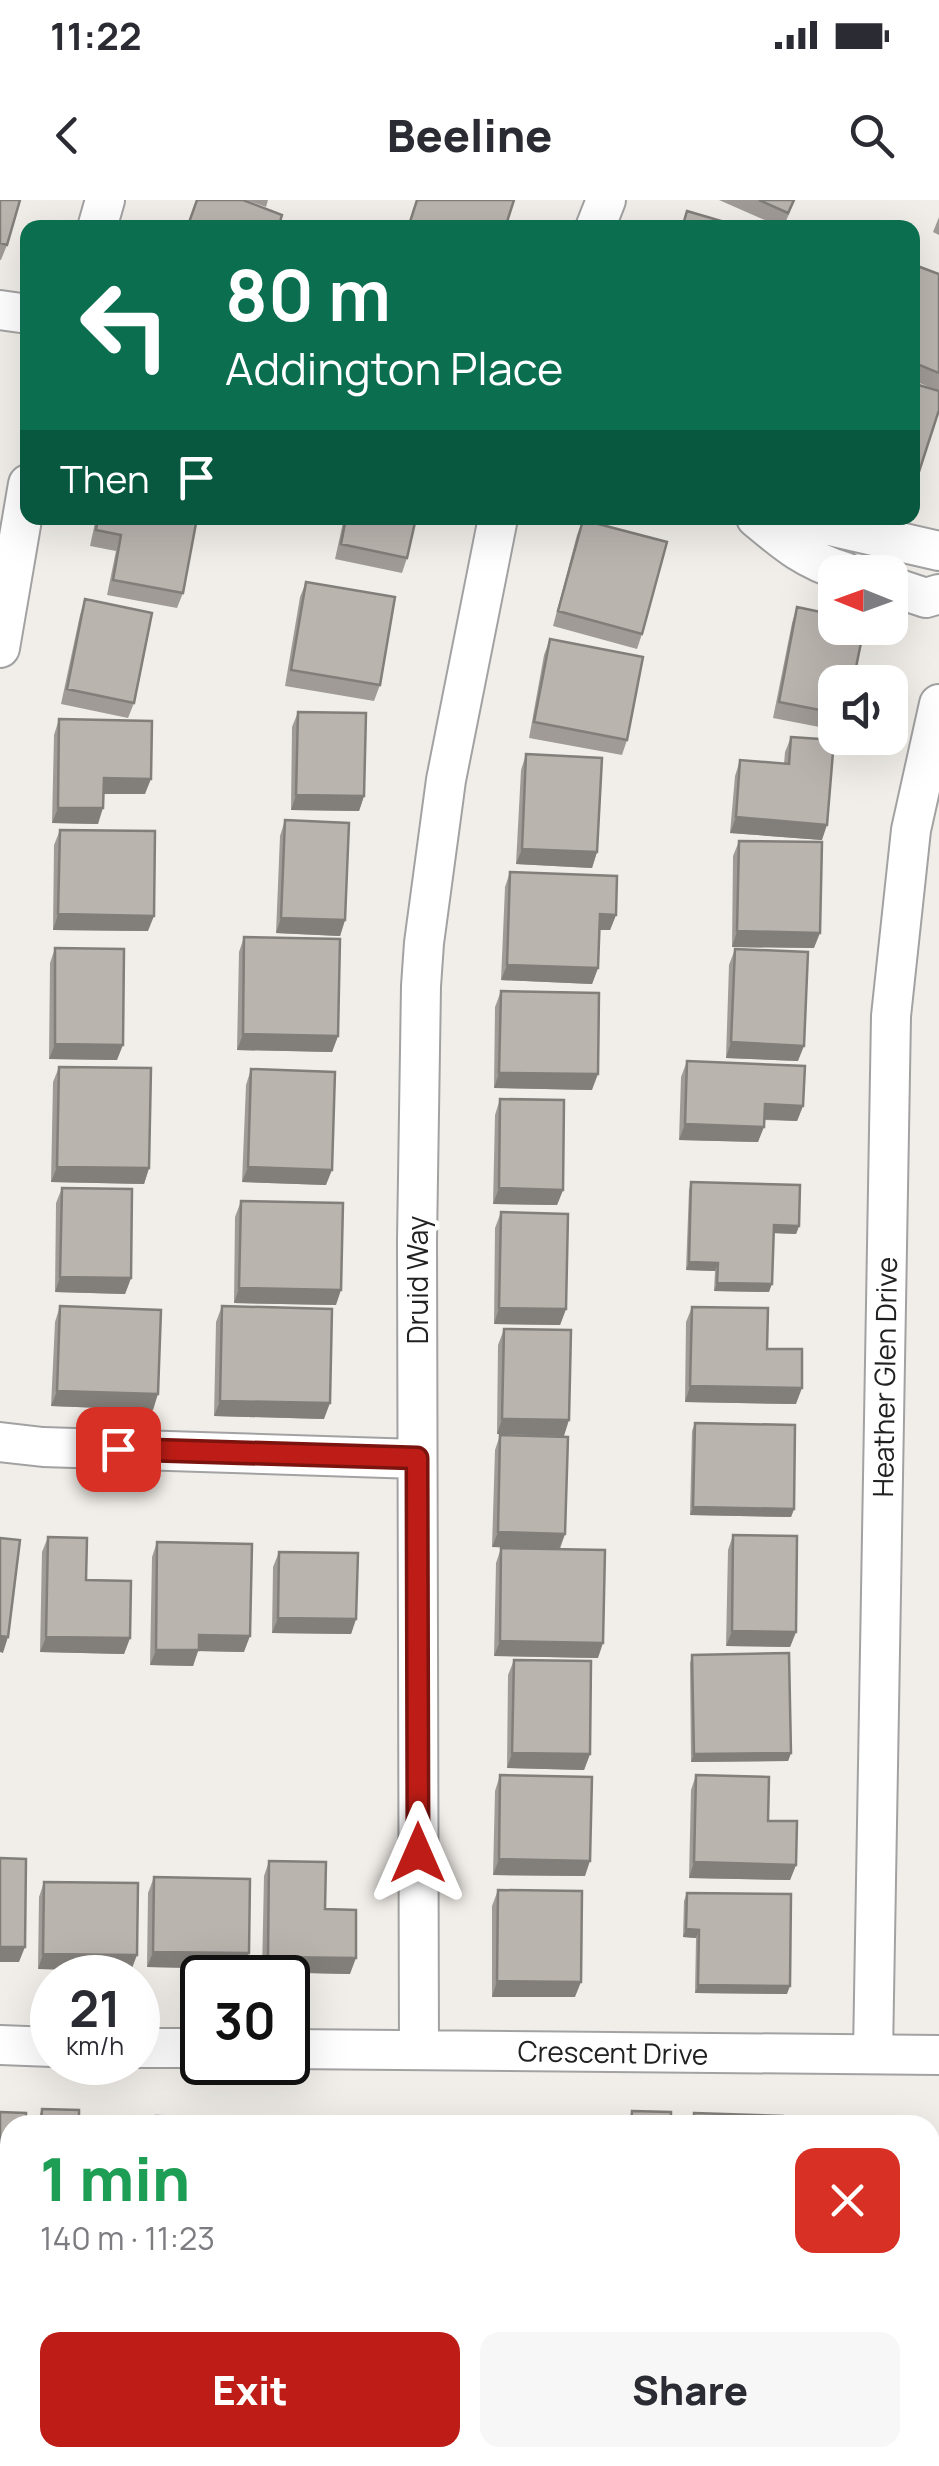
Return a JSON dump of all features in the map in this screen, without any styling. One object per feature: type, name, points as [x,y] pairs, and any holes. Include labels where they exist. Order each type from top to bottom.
[{"type":"street","points":[[0,648],[21,525]]},
{"type":"street","name":"Druid Way","points":[[418,2050],[417,1221],[424,944],[446,780],[497,525]]},
{"type":"street","points":[[764,525],[818,564]]},
{"type":"street","points":[[826,525],[939,551]]},
{"type":"street","points":[[908,592],[926,598],[939,594]]},
{"type":"street","name":"Heather Glen Drive","points":[[872,2054],[891,1016],[911,830],[939,704]]},
{"type":"street","points":[[0,1442],[417,1458]]},
{"type":"street","points":[[0,2045],[30,2046]]},
{"type":"street","name":"Crescent Drive","points":[[310,2049],[939,2055]]},
{"type":"building","points":[[0,200],[20,200],[7,245],[0,243]]},
{"type":"building","points":[[197,200],[243,200],[282,215],[280,220],[190,220]]},
{"type":"building","points":[[417,200],[514,200],[508,220],[411,220]]},
{"type":"building","points":[[759,200],[794,200],[788,213]]},
{"type":"building","points":[[687,211],[718,220],[684,220]]},
{"type":"building","points":[[920,267],[939,274],[939,373],[920,365]]},
{"type":"building","points":[[920,385],[939,391],[939,410],[920,469]]},
{"type":"building","points":[[97,525],[196,525],[183,593],[113,580],[121,535],[96,530]]},
{"type":"building","points":[[345,525],[414,525],[407,558],[341,544]]},
{"type":"building","points":[[582,525],[602,525],[667,542],[642,634],[558,611]]},
{"type":"building","points":[[306,582],[395,597],[380,685],[291,670]]},
{"type":"building","points":[[85,599],[152,613],[134,703],[67,689]]},
{"type":"building","points":[[797,607],[818,611],[818,645],[861,645],[856,665],[818,665],[818,710],[779,702]]},
{"type":"building","points":[[550,639],[643,657],[627,740],[534,722]]},
{"type":"building","points":[[298,712],[366,713],[364,796],[296,795]]},
{"type":"building","points":[[59,719],[152,721],[151,779],[104,778],[103,808],[58,808]]},
{"type":"building","points":[[791,737],[818,739],[818,755],[833,755],[827,825],[736,817],[740,760],[789,764]]},
{"type":"building","points":[[526,754],[602,758],[597,852],[522,849]]},
{"type":"building","points":[[285,820],[349,823],[345,920],[281,918]]},
{"type":"building","points":[[60,830],[155,831],[154,916],[58,914]]},
{"type":"building","points":[[739,841],[822,842],[820,933],[737,931]]},
{"type":"building","points":[[510,872],[617,876],[616,915],[600,914],[598,968],[507,965]]},
{"type":"building","points":[[244,937],[340,939],[338,1036],[243,1034]]},
{"type":"building","points":[[55,948],[124,949],[123,1045],[55,1044]]},
{"type":"building","points":[[735,949],[808,952],[804,1046],[731,1042]]},
{"type":"building","points":[[501,991],[599,993],[598,1074],[499,1073]]},
{"type":"building","points":[[687,1061],[805,1066],[803,1106],[765,1104],[764,1127],[685,1124]]},
{"type":"building","points":[[59,1067],[151,1068],[149,1168],[57,1167]]},
{"type":"building","points":[[251,1069],[335,1072],[332,1170],[248,1167]]},
{"type":"building","points":[[500,1099],[564,1100],[563,1190],[499,1188]]},
{"type":"building","points":[[691,1182],[800,1185],[799,1226],[774,1225],[772,1284],[717,1283],[718,1263],[689,1262]]},
{"type":"building","points":[[62,1188],[132,1189],[131,1278],[60,1277]]},
{"type":"building","points":[[241,1201],[343,1203],[341,1290],[239,1288]]},
{"type":"building","points":[[501,1212],[568,1214],[566,1309],[499,1308]]},
{"type":"building","points":[[60,1306],[161,1310],[158,1394],[57,1391]]},
{"type":"building","points":[[222,1306],[332,1309],[330,1403],[220,1401]]},
{"type":"building","points":[[692,1307],[768,1308],[767,1349],[802,1349],[802,1388],[690,1386]]},
{"type":"building","points":[[504,1329],[571,1330],[569,1420],[502,1419]]},
{"type":"building","points":[[695,1423],[795,1425],[794,1509],[693,1507]]},
{"type":"building","points":[[500,1435],[568,1437],[565,1534],[498,1532]]},
{"type":"building","points":[[733,1535],[797,1536],[796,1632],[732,1631]]},
{"type":"building","points":[[48,1537],[87,1538],[86,1580],[131,1581],[130,1638],[46,1637]]},
{"type":"building","points":[[0,1538],[20,1540],[8,1637],[0,1636]]},
{"type":"building","points":[[157,1542],[252,1544],[250,1636],[199,1635],[199,1650],[156,1650]]},
{"type":"building","points":[[501,1548],[605,1550],[603,1643],[500,1641]]},
{"type":"building","points":[[279,1552],[358,1553],[356,1619],[278,1618]]},
{"type":"building","points":[[789,1653],[791,1753],[694,1754],[692,1655]]},
{"type":"building","points":[[514,1660],[591,1661],[590,1754],[512,1753]]},
{"type":"building","points":[[500,1775],[592,1777],[590,1861],[499,1859]]},
{"type":"building","points":[[696,1775],[769,1777],[768,1821],[797,1821],[796,1865],[694,1862]]},
{"type":"building","points":[[0,1858],[26,1859],[25,1947],[0,1947]]},
{"type":"building","points":[[269,1861],[326,1862],[325,1909],[356,1910],[356,1958],[268,1955]]},
{"type":"building","points":[[154,1877],[250,1879],[249,1953],[153,1952]]},
{"type":"building","points":[[44,1882],[138,1883],[137,1955],[43,1954]]},
{"type":"building","points":[[498,1890],[582,1891],[581,1982],[497,1981]]},
{"type":"building","points":[[687,1893],[791,1894],[790,1986],[698,1985],[699,1930],[686,1929]]},
{"type":"building","points":[[42,2109],[79,2110],[79,2115],[42,2115]]},
{"type":"building","points":[[632,2111],[671,2112],[671,2115],[632,2115]]},
{"type":"building","points":[[0,2112],[26,2113],[26,2115]]},
{"type":"route","points":[[118,1449],[417,1458],[418,1853]]}]
